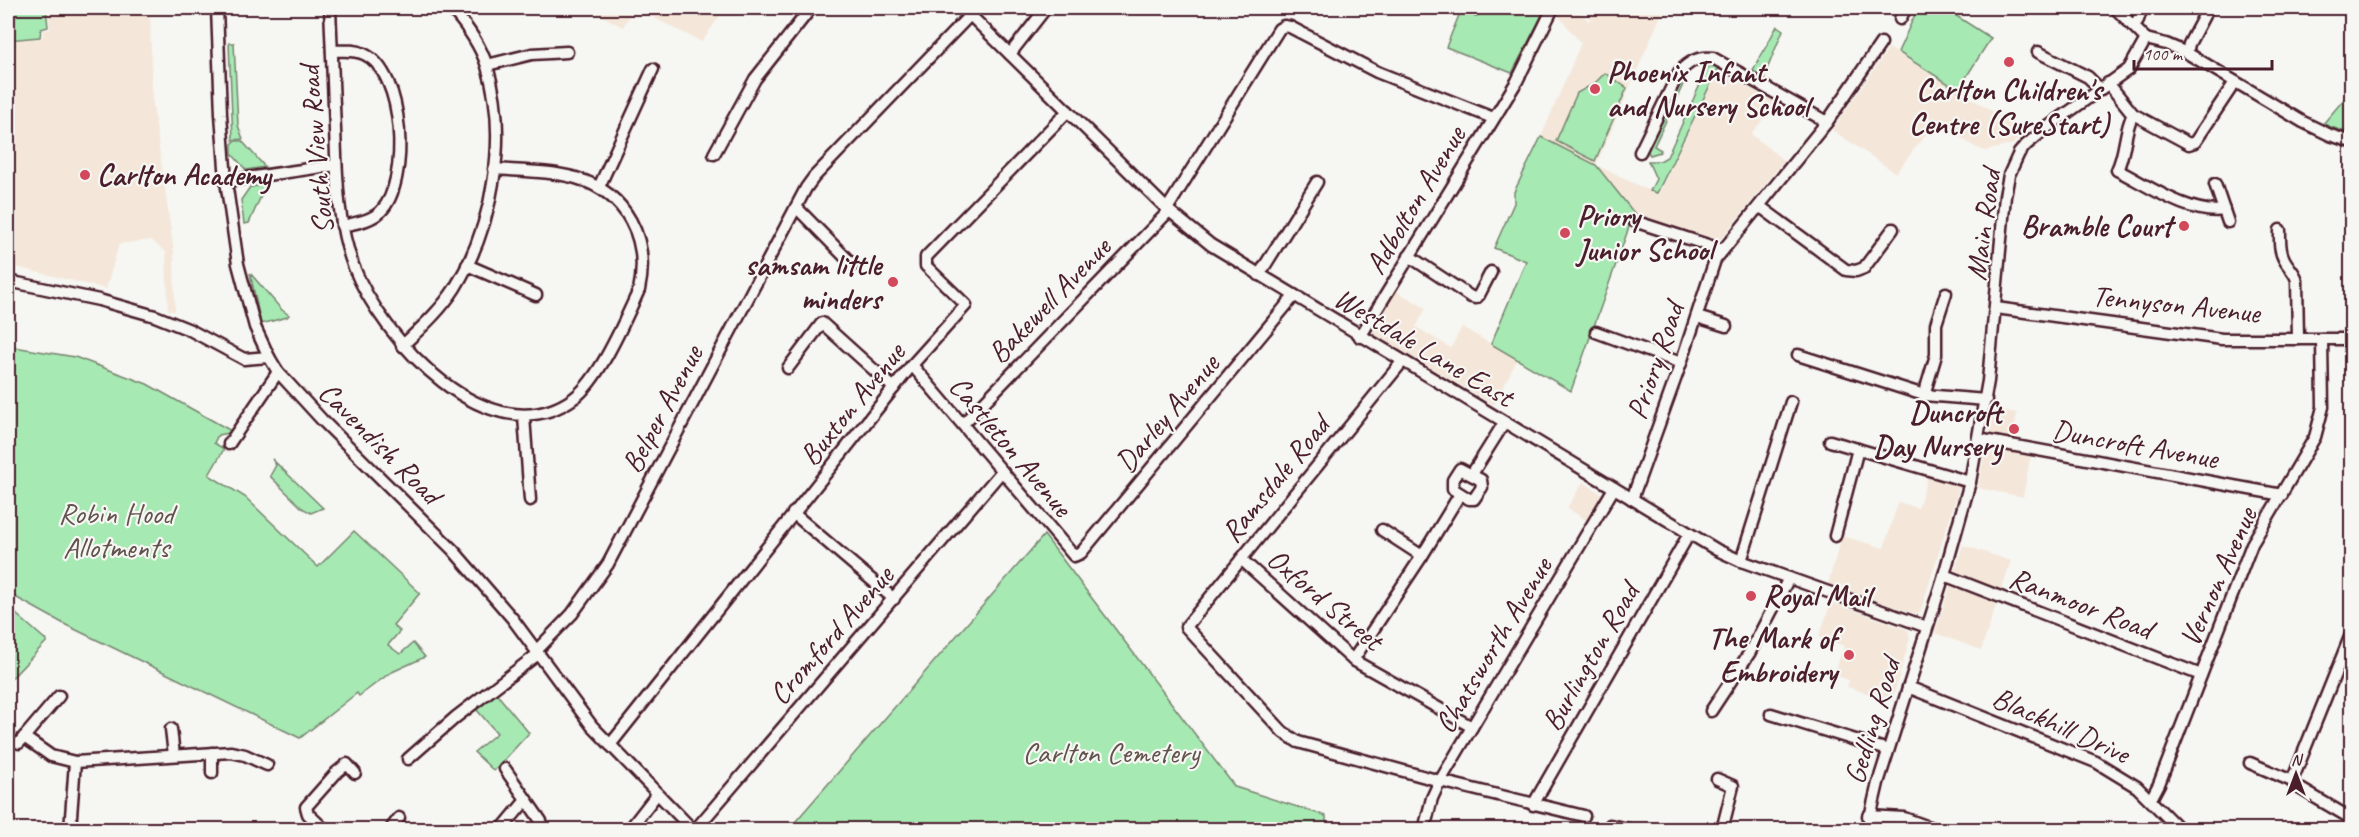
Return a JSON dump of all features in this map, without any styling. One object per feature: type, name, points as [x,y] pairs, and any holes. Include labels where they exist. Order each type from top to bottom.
[{"type":"street","name":"Cavendish Road","points":[[217,8],[226,181],[238,264],[255,327],[269,357],[278,372],[322,420],[453,550],[512,618],[573,702],[610,745],[694,830]]},
{"type":"street","name":"South View Road","points":[[330,8],[336,165],[342,226],[354,266],[376,310],[402,346],[438,378],[493,411],[524,416],[548,411],[574,399],[589,384],[639,290],[643,256],[638,233],[628,216],[599,187],[575,178],[494,169]]},
{"type":"street","points":[[402,346],[440,309],[467,265],[486,218],[494,169],[495,108],[487,65],[478,44],[452,8]]},
{"type":"street","points":[[714,154],[755,79],[811,8]]},
{"type":"street","points":[[1010,54],[1047,8]]},
{"type":"street","name":"Adbolton Avenue","points":[[1360,337],[1517,81],[1552,8]]},
{"type":"street","points":[[1900,19],[1906,8]]},
{"type":"street","points":[[2115,8],[2146,39],[2187,52],[2303,122],[2330,135],[2352,142]]},
{"type":"street","points":[[2133,26],[2142,8]]},
{"type":"street","points":[[2187,52],[2208,8]]},
{"type":"street","name":"Westdale Lane East","points":[[967,11],[1168,210],[1211,245],[1689,534],[1740,561],[1927,627]]},
{"type":"street","name":"Belper Avenue","points":[[408,759],[537,652],[572,614],[608,564],[814,177],[967,11]]},
{"type":"street","name":"Bakewell Avenue","points":[[963,424],[1168,210],[1279,29],[1284,26],[1421,91],[1493,118]]},
{"type":"street","name":"Main Road","points":[[1927,627],[1970,482],[1986,400],[2007,183],[2017,157],[2031,141],[2129,69],[2146,39]]},
{"type":"street","name":"Priory Road","points":[[1632,499],[1715,260],[1827,122],[1881,43]]},
{"type":"street","points":[[332,51],[351,51],[365,54],[372,59],[386,76],[401,129],[396,176],[384,206],[380,212],[364,221],[342,226]]},
{"type":"street","points":[[487,65],[532,54],[567,52]]},
{"type":"street","points":[[2038,52],[2104,86],[2133,114],[2189,144],[2195,142],[2235,82]]},
{"type":"street","points":[[1640,152],[1679,72],[1686,64],[1702,57],[1713,58],[1827,122]]},
{"type":"street","points":[[599,187],[652,69]]},
{"type":"street","name":"Buxton Avenue","points":[[610,745],[912,365],[966,305],[926,266],[926,257],[1068,111]]},
{"type":"street","points":[[2133,114],[2117,170],[2188,205],[2212,212],[2224,210]]},
{"type":"street","points":[[226,181],[336,165]]},
{"type":"street","points":[[1259,275],[1317,182]]},
{"type":"street","points":[[2215,184],[2228,222]]},
{"type":"street","points":[[796,207],[853,265]]},
{"type":"street","points":[[1758,209],[1762,208],[1846,270],[1856,271],[1864,268],[1893,229]]},
{"type":"street","points":[[1634,221],[1723,250]]},
{"type":"street","points":[[2280,230],[2284,258],[2297,280],[2298,339]]},
{"type":"street","points":[[1409,256],[1471,297],[1476,298],[1491,272]]},
{"type":"street","points":[[467,265],[536,295]]},
{"type":"street","points":[[8,281],[99,300],[154,316],[190,330],[244,359],[269,357]]},
{"type":"street","points":[[1924,395],[1936,355],[1936,324],[1946,293]]},
{"type":"street","name":"Darley Avenue","points":[[1074,556],[1081,553],[1294,296]]},
{"type":"street","name":"Tennyson Avenue","points":[[1996,308],[2222,339],[2352,339]]},
{"type":"street","points":[[1697,316],[1726,326]]},
{"type":"street","points":[[788,368],[822,323],[894,388]]},
{"type":"street","points":[[1596,332],[1681,363]]},
{"type":"street","name":"Vernon Avenue","points":[[2151,799],[2159,784],[2252,544],[2309,450],[2323,407],[2322,339]]},
{"type":"street","points":[[1798,355],[1924,395],[1986,400]]},
{"type":"street","name":"Ramsdale Road","points":[[1402,362],[1186,627],[1283,732],[1298,742],[1440,781]]},
{"type":"street","name":"Castleton Avenue","points":[[912,365],[1074,556]]},
{"type":"street","points":[[229,444],[278,372]]},
{"type":"street","points":[[1740,561],[1791,402]]},
{"type":"street","points":[[524,416],[530,500]]},
{"type":"street","points":[[1472,474],[1504,423]]},
{"type":"street","name":"Duncroft Avenue","points":[[1978,440],[2282,495]]},
{"type":"street","points":[[1830,441],[1970,482]]},
{"type":"street","points":[[1834,536],[1858,449]]},
{"type":"street","points":[[1464,470],[1481,480],[1483,484],[1474,499],[1460,494],[1453,489],[1451,484],[1457,472],[1464,470]]},
{"type":"street","name":"Cromford Avenue","points":[[694,830],[1002,471]]},
{"type":"street","name":"Chatsworth Avenue","points":[[1424,830],[1432,798],[1440,781],[1614,488]]},
{"type":"street","points":[[1353,660],[1460,494]]},
{"type":"street","points":[[794,513],[894,599]]},
{"type":"street","points":[[1382,530],[1422,556]]},
{"type":"street","name":"Burlington Road","points":[[1533,805],[1689,534]]},
{"type":"street","name":"Oxford Street","points":[[1241,559],[1353,660],[1472,727]]},
{"type":"street","name":"Ranmoor Road","points":[[1944,574],[2201,675]]},
{"type":"street","points":[[1711,711],[1750,651],[1789,578]]},
{"type":"street","name":"Gedling Road","points":[[1867,830],[1868,816],[1927,627]]},
{"type":"street","points":[[2292,781],[2352,632]]},
{"type":"street","name":"Blackhill Drive","points":[[1908,687],[2096,762],[2124,778],[2151,799],[2180,830]]},
{"type":"street","points":[[59,696],[21,740],[51,756],[75,762],[231,752],[245,755],[267,765]]},
{"type":"street","points":[[1771,714],[1888,750]]},
{"type":"street","points":[[171,729],[174,755]]},
{"type":"street","points":[[212,753],[212,773]]},
{"type":"street","points":[[70,830],[75,762]]},
{"type":"street","points":[[2250,763],[2292,781],[2294,785],[2352,819]]},
{"type":"street","points":[[326,830],[308,814],[306,807],[333,783],[347,764],[355,773]]},
{"type":"street","points":[[505,769],[541,821]]},
{"type":"street","points":[[1717,779],[1733,786],[1722,830]]},
{"type":"street","points":[[1440,781],[1584,816]]},
{"type":"street","points":[[629,830],[657,794]]},
{"type":"street","points":[[501,830],[526,800]]},
{"type":"street","points":[[1868,816],[1904,818],[1936,830]]},
{"type":"street","points":[[390,830],[399,818]]},
{"type":"street","points":[[1610,825],[1632,830]]},
{"type":"shaded area","name":"Carlton Academy","points":[[48,8],[150,8],[152,98],[174,253],[175,311],[168,310],[166,252],[151,240],[119,244],[106,289],[8,265],[8,133],[10,132],[8,41],[42,38],[44,30],[50,29]]},
{"type":"shaded area","points":[[587,8],[634,8],[623,27]]},
{"type":"shaded area","points":[[634,8],[725,8],[702,42]]},
{"type":"shaded area","name":"Priory Junior School","points":[[1560,8],[1574,8],[1589,21],[1595,8],[1664,8],[1596,165],[1658,195],[1718,71],[1777,103],[1751,134],[1784,161],[1720,240],[1634,214],[1571,391],[1517,360],[1494,405],[1372,333],[1396,291],[1426,308],[1416,327],[1451,348],[1462,327],[1491,344],[1526,261],[1494,248],[1514,203],[1514,192],[1541,137],[1581,43],[1558,15]]},
{"type":"shaded area","points":[[1889,48],[2025,131],[2013,144],[1985,151],[1975,147],[1936,121],[1896,173],[1832,130]]},
{"type":"shaded area","points":[[1993,409],[2017,413],[2010,449],[2031,453],[2023,497],[1978,488]]},
{"type":"shaded area","points":[[1928,476],[1960,485],[1920,613],[1916,614],[1828,584],[1842,536],[1884,548],[1898,502],[1918,508]]},
{"type":"shaded area","points":[[1583,482],[1602,494],[1586,520],[1567,508]]},
{"type":"shaded area","points":[[1963,545],[2011,561],[1981,650],[1935,633]]},
{"type":"shaded area","points":[[1831,602],[1908,630],[1910,638],[1892,701],[1847,687],[1849,680],[1834,675],[1844,646],[1819,637]]},
{"type":"green space","points":[[8,8],[46,8],[48,27],[41,29],[40,37],[8,40]]},
{"type":"green space","points":[[1462,8],[1467,8],[1475,17],[1488,8],[1546,8],[1512,73],[1446,47]]},
{"type":"green space","points":[[1918,8],[1944,8],[1991,38],[1958,90],[1898,52]]},
{"type":"green space","points":[[1777,26],[1783,30],[1764,77],[1753,71]]},
{"type":"green space","points":[[229,43],[234,43],[238,125],[243,139],[233,140]]},
{"type":"green space","points":[[1703,61],[1703,64],[1691,68],[1654,146],[1661,150],[1660,152],[1650,155],[1646,149],[1686,69]]},
{"type":"green space","points":[[1720,65],[1657,193],[1650,191],[1656,179],[1648,161],[1660,161],[1667,157],[1708,67]]},
{"type":"green space","points":[[1605,73],[1627,88],[1595,161],[1556,141],[1577,93],[1595,83]]},
{"type":"green space","points":[[2351,91],[2351,134],[2323,124]]},
{"type":"green space","name":"Priory Junior School","points":[[1541,137],[1596,165],[1634,213],[1571,391],[1491,344],[1526,261],[1494,248],[1514,203],[1514,192]]},
{"type":"green space","points":[[235,141],[242,141],[265,167],[246,170],[232,154],[232,144]]},
{"type":"green space","points":[[266,185],[249,223],[244,224],[241,200],[250,187]]},
{"type":"green space","points":[[250,273],[289,315],[287,317],[261,324]]},
{"type":"green space","name":"Robin Hood Allotments","points":[[8,346],[75,357],[147,384],[233,432],[218,435],[214,443],[224,449],[209,475],[245,497],[318,567],[354,531],[420,593],[393,625],[400,631],[388,645],[400,654],[413,643],[425,657],[390,673],[359,696],[357,693],[300,738],[66,625],[8,593]]},
{"type":"green space","points":[[272,459],[323,508],[311,513],[302,508],[270,476],[276,465]]},
{"type":"green space","name":"Carlton Cemetery","points":[[1044,535],[1235,787],[1326,816],[1326,829],[789,829]]},
{"type":"green space","points":[[8,607],[47,641],[8,682]]},
{"type":"green space","points":[[496,693],[529,733],[494,771],[474,752],[497,733],[476,709]]},
{"type":"place","name":"Carlton Children's Centre (SureStart)","points":[[2009,62]]},
{"type":"place","name":"Phoenix Infant and Nursery School","points":[[1595,89]]},
{"type":"place","name":"Carlton Academy","points":[[85,175]]},
{"type":"place","name":"Bramble Court","points":[[2184,226]]},
{"type":"place","name":"Priory Junior School","points":[[1565,233]]},
{"type":"place","name":"samsam little minders","points":[[893,282]]},
{"type":"place","name":"Duncroft Day Nursery","points":[[2014,429]]},
{"type":"place","name":"Royal Mail","points":[[1751,596]]},
{"type":"place","name":"The Mark of Embroidery","points":[[1849,655]]}]
